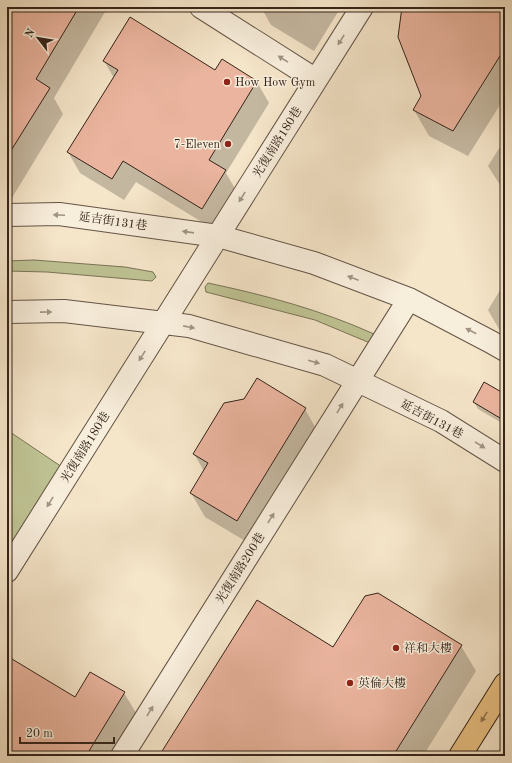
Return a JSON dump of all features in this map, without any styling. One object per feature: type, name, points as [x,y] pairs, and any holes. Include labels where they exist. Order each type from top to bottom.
[{"type":"main road","points":[[460,756],[505,684]]},
{"type":"street","points":[[200,7],[316,80]]},
{"type":"street","name":"光復南路180巷","points":[[218,236],[362,7]]},
{"type":"street","name":"延吉街131巷","points":[[7,215],[59,214],[218,236],[314,263],[409,299],[505,350]]},
{"type":"street","points":[[163,323],[218,236]]},
{"type":"street","points":[[358,380],[409,299]]},
{"type":"street","name":"延吉街131巷","points":[[7,312],[64,311],[189,326],[318,362],[441,421],[505,461]]},
{"type":"street","name":"光復南路180巷","points":[[7,571],[163,323]]},
{"type":"street","name":"光復南路200巷","points":[[122,756],[358,380]]},
{"type":"green space","points":[[34,260],[125,267],[153,272],[156,277],[152,281],[47,272],[7,271],[7,261]]},
{"type":"green space","points":[[208,283],[272,298],[313,310],[374,334],[374,340],[370,343],[315,320],[206,292],[205,287]]},
{"type":"green space","points":[[7,430],[65,469],[7,561]]},
{"type":"building","points":[[7,7],[79,7],[36,79],[50,88],[7,157]]},
{"type":"building","points":[[402,7],[505,7],[505,48],[453,131],[413,110],[421,96],[398,37]]},
{"type":"building","points":[[130,17],[215,70],[222,59],[257,81],[209,160],[226,170],[202,209],[123,161],[112,179],[67,152],[118,70],[103,61]]},
{"type":"building","points":[[257,378],[306,408],[237,521],[190,493],[208,463],[193,454],[224,403],[244,399]]},
{"type":"building","points":[[484,382],[505,394],[505,421],[473,402]]},
{"type":"building","points":[[378,593],[462,645],[393,756],[159,756],[257,600],[333,647],[365,596]]},
{"type":"building","points":[[7,656],[75,697],[90,672],[125,692],[86,756],[7,756]]},
{"type":"place","name":"How How Gym","points":[[227,82]]},
{"type":"place","name":"7-Eleven","points":[[228,144]]},
{"type":"place","name":"祥和大樓","points":[[396,648]]},
{"type":"place","name":"英倫大樓","points":[[350,683]]}]
